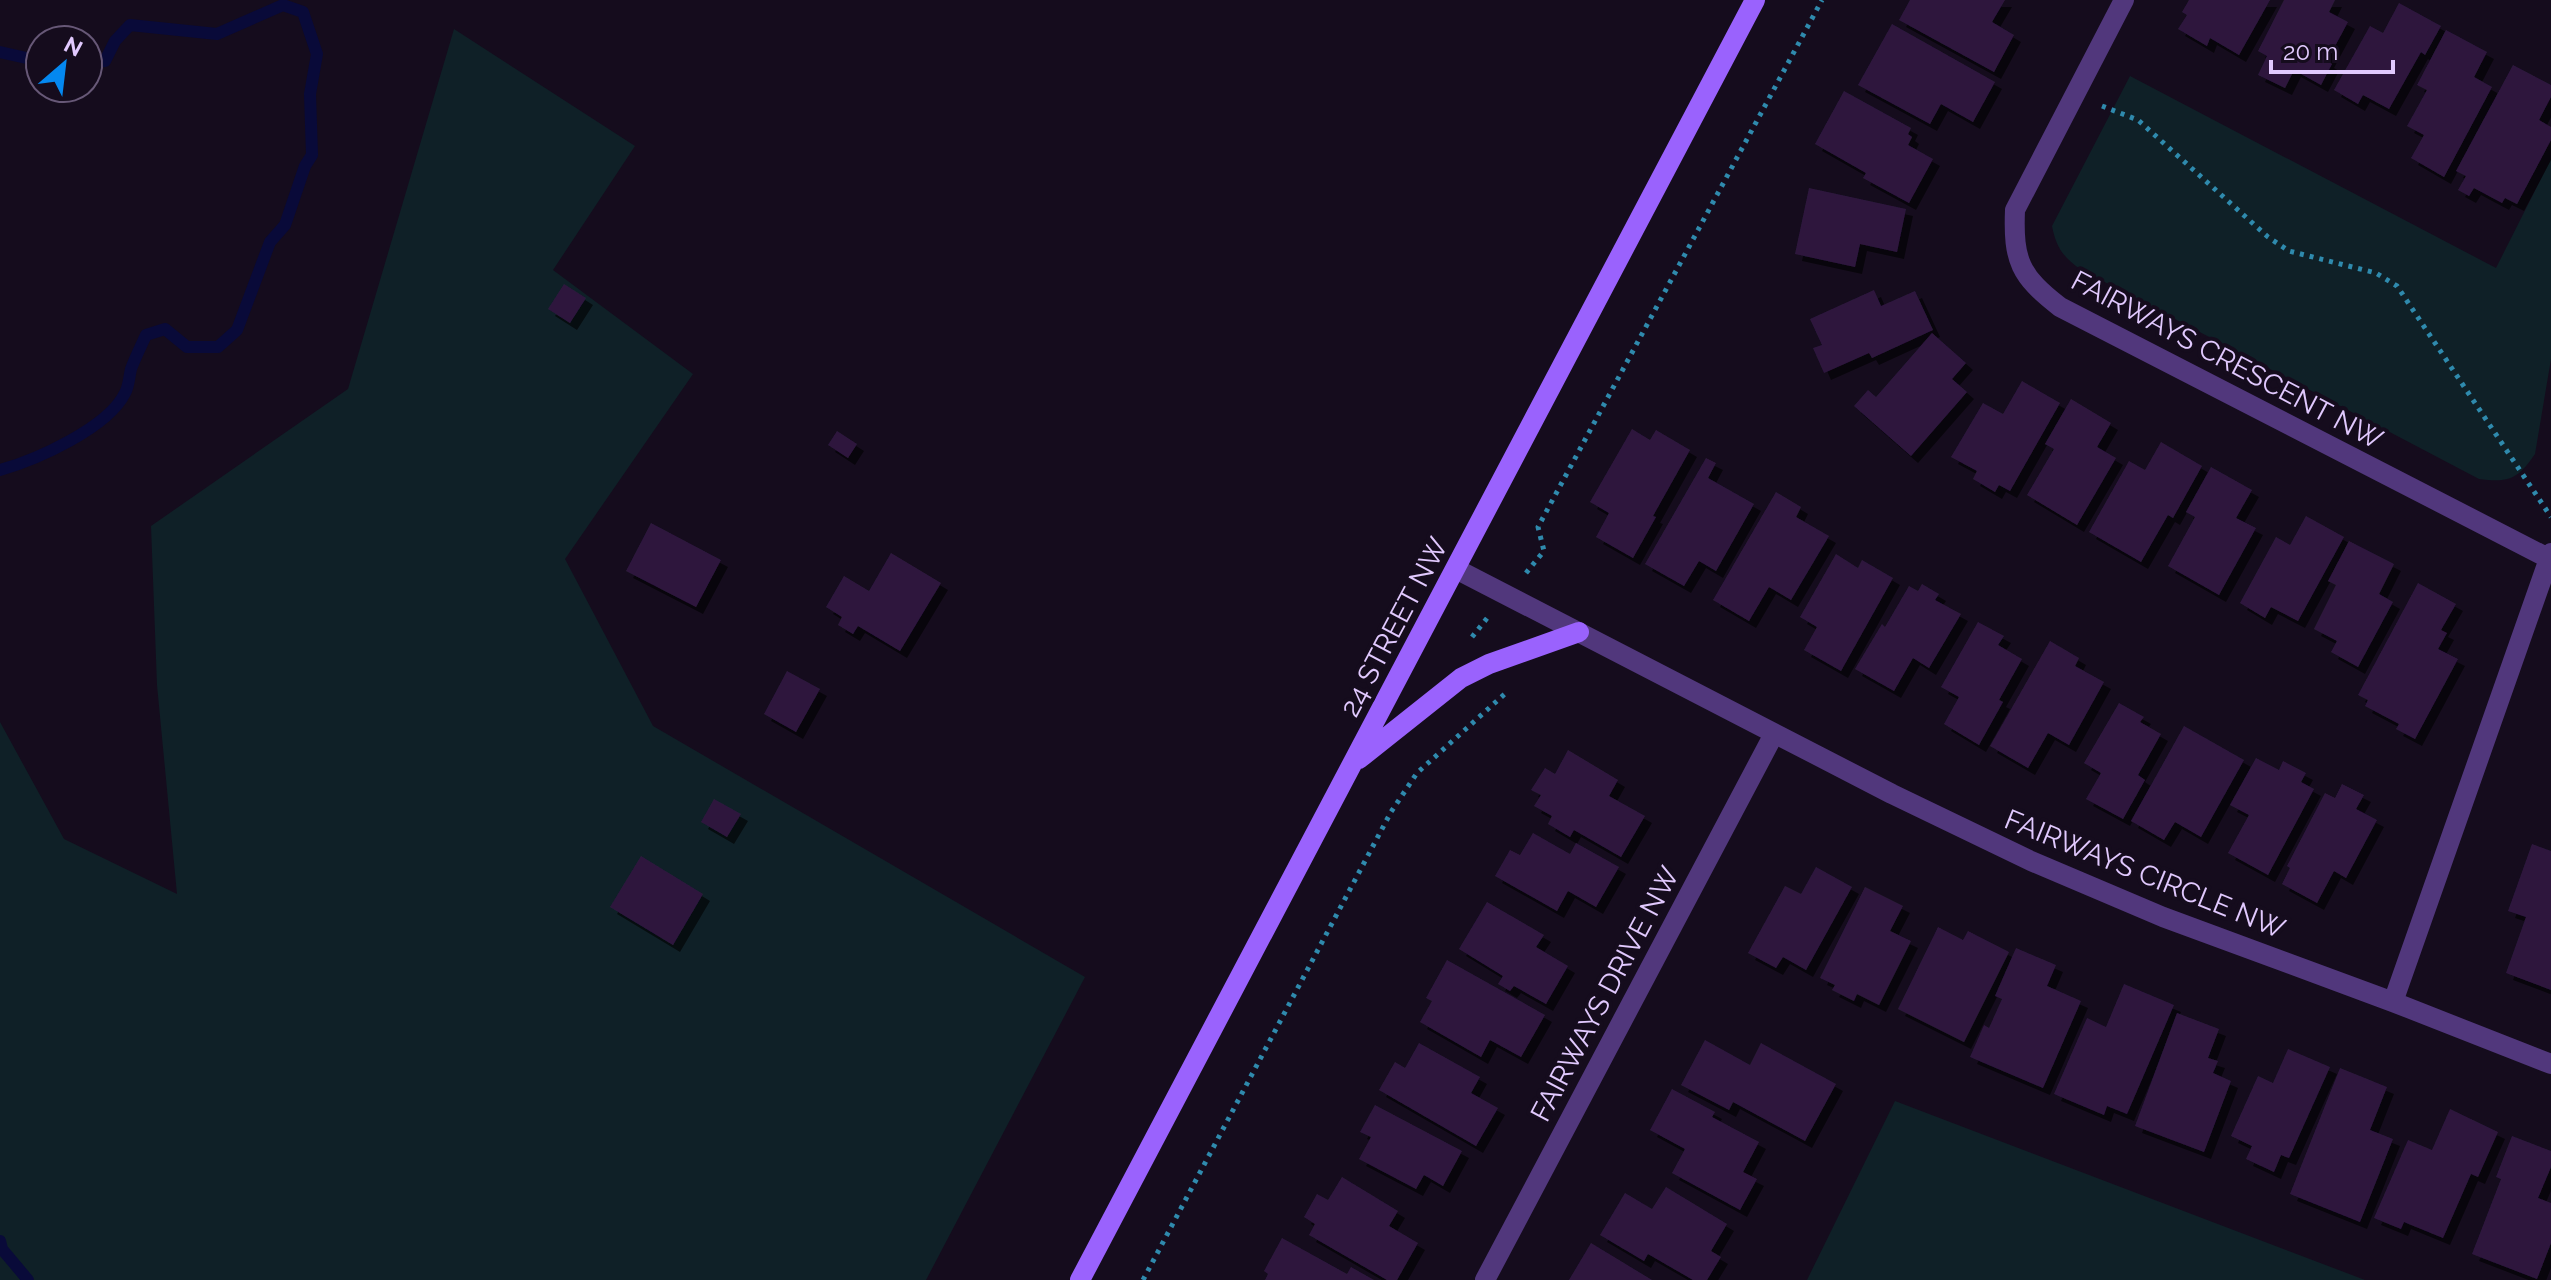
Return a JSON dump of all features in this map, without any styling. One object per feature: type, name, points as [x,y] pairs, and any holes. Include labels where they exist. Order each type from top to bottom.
[{"type":"street","name":"24 STREET NW","points":[[1080,1280],[1755,0]]},
{"type":"street","name":"FAIRWAYS CRESCENT NW","points":[[2124,0],[2015,210],[2014,242],[2021,267],[2036,289],[2060,307],[2550,559]]},
{"type":"street","points":[[2393,1002],[2551,553]]},
{"type":"street","name":"FAIRWAYS CIRCLE NW","points":[[1456,569],[1774,734],[2031,861],[2163,917],[2551,1064]]},
{"type":"street","points":[[1353,764],[1461,678],[1489,664],[1579,632]]},
{"type":"street","name":"FAIRWAYS DRIVE NW","points":[[1485,1280],[1774,734]]},
{"type":"path","points":[[1544,551],[1538,527],[1822,0]]},
{"type":"path","points":[[2075,94],[2138,120],[2268,237],[2289,251],[2376,273],[2397,286],[2551,517]]},
{"type":"path","points":[[1143,1280],[1391,812],[1417,773],[1508,692]]},
{"type":"shaded area","points":[[454,29],[635,146],[553,270],[693,374],[565,559],[653,726],[1085,977],[926,1280],[0,1280],[0,722],[64,839],[177,894],[157,685],[151,526],[348,389]]},
{"type":"shaded area","points":[[2130,76],[2496,268],[2551,159],[2551,359],[2535,454],[2518,474],[2498,480],[2479,479],[2080,269],[2069,260],[2058,246],[2052,226]]},
{"type":"shaded area","points":[[1895,1101],[2365,1280],[1807,1280]]},
{"type":"building","points":[[1910,0],[2005,0],[1992,22],[2014,35],[1994,72],[1899,20]]},
{"type":"building","points":[[2189,0],[2270,0],[2239,55],[2210,38],[2207,46],[2178,29],[2187,15],[2182,12]]},
{"type":"building","points":[[2284,0],[2335,0],[2329,12],[2348,22],[2327,61],[2332,64],[2321,85],[2294,70],[2285,88],[2258,75],[2267,56],[2258,51]]},
{"type":"building","points":[[2399,3],[2441,26],[2425,55],[2421,52],[2389,109],[2363,95],[2358,104],[2334,90],[2370,26],[2383,33]]},
{"type":"building","points":[[1892,24],[1995,82],[1973,122],[1941,104],[1930,124],[1858,85]]},
{"type":"building","points":[[2446,30],[2487,52],[2474,77],[2492,87],[2444,177],[2411,158],[2424,135],[2407,126],[2427,90],[2417,85]]},
{"type":"building","points":[[2513,65],[2551,85],[2551,97],[2539,120],[2551,127],[2551,140],[2517,204],[2505,198],[2502,203],[2474,188],[2469,196],[2458,190],[2466,176],[2456,171]]},
{"type":"building","points":[[1844,91],[1911,128],[1908,134],[1912,137],[1908,145],[1933,159],[1909,203],[1863,178],[1866,173],[1815,144]]},
{"type":"building","points":[[1809,188],[1906,209],[1897,252],[1860,244],[1855,267],[1795,254]]},
{"type":"building","points":[[564,284],[586,298],[570,323],[548,309]]},
{"type":"building","points":[[1874,290],[1881,306],[1915,291],[1933,330],[1872,358],[1869,353],[1824,373],[1813,348],[1822,345],[1810,319]]},
{"type":"building","points":[[1932,333],[1966,363],[1952,379],[1967,392],[1911,456],[1854,406],[1868,390],[1876,397]]},
{"type":"building","points":[[2022,381],[2060,403],[2010,491],[1999,485],[1995,492],[1973,479],[1977,471],[1951,457],[1983,403],[2003,414]]},
{"type":"building","points":[[2071,399],[2111,423],[2097,447],[2116,458],[2077,525],[2027,495],[2054,449],[2045,444]]},
{"type":"building","points":[[1632,429],[1650,440],[1656,430],[1690,450],[1633,558],[1596,537],[1609,513],[1590,502]]},
{"type":"building","points":[[837,431],[857,444],[848,458],[828,445]]},
{"type":"building","points":[[2161,442],[2202,466],[2173,518],[2168,515],[2141,562],[2089,532],[2129,461],[2145,470]]},
{"type":"building","points":[[1706,458],[1716,463],[1708,478],[1754,504],[1716,571],[1699,561],[1684,586],[1645,564]]},
{"type":"building","points":[[2211,467],[2252,490],[2236,518],[2256,528],[2219,595],[2168,566],[2195,517],[2186,512]]},
{"type":"building","points":[[1776,492],[1801,507],[1796,517],[1829,536],[1791,600],[1769,587],[1749,621],[1713,600]]},
{"type":"building","points":[[2306,516],[2344,537],[2298,621],[2271,607],[2265,618],[2240,603],[2276,537],[2290,545]]},
{"type":"building","points":[[651,523],[721,560],[696,607],[626,571]]},
{"type":"building","points":[[2349,541],[2394,564],[2379,594],[2393,602],[2358,667],[2331,652],[2337,641],[2314,629],[2336,585],[2328,581]]},
{"type":"building","points":[[891,553],[941,583],[900,651],[858,626],[853,634],[838,625],[842,617],[826,607],[844,576],[869,591]]},
{"type":"building","points":[[1836,554],[1858,568],[1862,560],[1893,578],[1841,671],[1804,650],[1817,627],[1800,617]]},
{"type":"building","points":[[2418,583],[2456,604],[2441,630],[2447,633],[2438,649],[2458,659],[2415,739],[2396,729],[2399,724],[2365,706],[2368,700],[2358,695]]},
{"type":"building","points":[[1922,584],[1939,594],[1935,600],[1961,614],[1929,668],[1913,658],[1894,691],[1855,669],[1909,586],[1918,591]]},
{"type":"building","points":[[1978,622],[2004,636],[1998,645],[2022,659],[1979,745],[1944,724],[1959,697],[1941,687]]},
{"type":"building","points":[[2050,641],[2079,658],[2075,666],[2104,682],[2069,745],[2048,733],[2028,768],[1990,746]]},
{"type":"building","points":[[787,671],[820,689],[796,732],[764,714]]},
{"type":"building","points":[[2119,703],[2144,717],[2140,722],[2161,734],[2138,775],[2145,780],[2123,819],[2086,799],[2101,773],[2084,763]]},
{"type":"building","points":[[2184,726],[2244,760],[2201,837],[2175,822],[2164,840],[2131,821]]},
{"type":"building","points":[[1568,750],[1618,780],[1609,796],[1645,816],[1621,857],[1574,830],[1570,837],[1548,824],[1552,816],[1534,806],[1541,795],[1531,790],[1545,768],[1555,774]]},
{"type":"building","points":[[2256,758],[2279,770],[2283,761],[2306,773],[2301,782],[2314,789],[2268,875],[2228,853],[2249,815],[2230,805]]},
{"type":"building","points":[[2342,784],[2364,795],[2356,809],[2377,820],[2346,878],[2334,871],[2317,903],[2282,884],[2290,868],[2287,866],[2325,793],[2335,798]]},
{"type":"building","points":[[714,799],[741,814],[727,837],[701,822]]},
{"type":"building","points":[[1533,833],[1570,854],[1576,843],[1619,867],[1596,907],[1568,891],[1557,911],[1495,876],[1510,850],[1520,855]]},
{"type":"building","points":[[2532,844],[2551,851],[2551,990],[2506,973],[2526,917],[2508,911]]},
{"type":"building","points":[[641,856],[703,894],[673,945],[610,907]]},
{"type":"building","points":[[1816,867],[1852,887],[1806,970],[1783,957],[1776,968],[1748,953],[1785,886],[1801,894]]},
{"type":"building","points":[[1865,887],[1903,906],[1890,931],[1911,941],[1879,1005],[1857,994],[1854,1001],[1832,990],[1835,985],[1820,978]]},
{"type":"building","points":[[1487,902],[1544,935],[1536,947],[1568,966],[1546,1004],[1514,986],[1510,991],[1498,984],[1503,976],[1459,949]]},
{"type":"building","points":[[1938,927],[1963,940],[1968,931],[2009,952],[1964,1042],[1898,1009]]},
{"type":"building","points":[[2016,948],[2056,965],[2047,986],[2081,1001],[2043,1088],[1970,1057],[1984,1025],[1989,1028],[2002,999],[1995,996]]},
{"type":"building","points":[[1447,960],[1545,1015],[1521,1057],[1490,1040],[1481,1057],[1420,1022],[1432,1001],[1426,998]]},
{"type":"building","points":[[2124,984],[2174,1005],[2127,1114],[2107,1106],[2104,1115],[2054,1094],[2087,1018],[2106,1027]]},
{"type":"building","points":[[2177,1013],[2219,1029],[2208,1058],[2218,1061],[2213,1073],[2231,1081],[2204,1152],[2135,1126]]},
{"type":"building","points":[[1705,1040],[1750,1065],[1761,1043],[1836,1084],[1805,1141],[1733,1102],[1729,1110],[1681,1085]]},
{"type":"building","points":[[1419,1043],[1480,1077],[1471,1093],[1498,1108],[1476,1146],[1379,1090],[1395,1062],[1405,1068]]},
{"type":"building","points":[[2288,1049],[2330,1067],[2289,1158],[2281,1155],[2274,1172],[2246,1159],[2252,1146],[2231,1136],[2258,1076],[2273,1083]]},
{"type":"building","points":[[2340,1068],[2387,1087],[2370,1130],[2393,1139],[2360,1222],[2290,1194]]},
{"type":"building","points":[[1672,1089],[1715,1112],[1712,1117],[1759,1142],[1743,1172],[1757,1179],[1740,1210],[1672,1173],[1685,1149],[1650,1130]]},
{"type":"building","points":[[1375,1105],[1462,1151],[1443,1186],[1424,1175],[1416,1189],[1359,1159],[1371,1137],[1360,1132]]},
{"type":"building","points":[[2450,1109],[2498,1132],[2478,1177],[2471,1174],[2443,1238],[2404,1222],[2401,1229],[2374,1218],[2408,1140],[2432,1150]]},
{"type":"building","points":[[2512,1136],[2551,1151],[2551,1167],[2538,1198],[2551,1203],[2551,1243],[2537,1279],[2472,1254],[2501,1179],[2496,1177]]},
{"type":"building","points":[[1342,1177],[1398,1211],[1389,1226],[1418,1243],[1397,1280],[1387,1280],[1309,1235],[1315,1224],[1304,1217],[1317,1194],[1328,1200]]},
{"type":"building","points":[[1666,1187],[1727,1224],[1711,1251],[1721,1257],[1707,1280],[1693,1280],[1648,1254],[1644,1261],[1600,1235],[1625,1193],[1652,1209]]},
{"type":"building","points":[[1282,1238],[1347,1274],[1351,1267],[1374,1280],[1265,1280],[1268,1274],[1264,1271]]},
{"type":"building","points":[[1591,1243],[1652,1280],[1569,1280]]},
{"type":"waterway","points":[[0,470],[70,441],[116,406],[125,393],[131,369],[146,335],[165,329],[187,347],[218,347],[237,330],[270,242],[285,225],[305,166],[312,155],[310,94],[317,54],[303,12],[283,5],[217,34],[130,25],[115,41],[104,61]]},
{"type":"waterway","points":[[0,52],[24,57]]},
{"type":"waterway","points":[[0,1241],[2,1249],[28,1280]]}]
